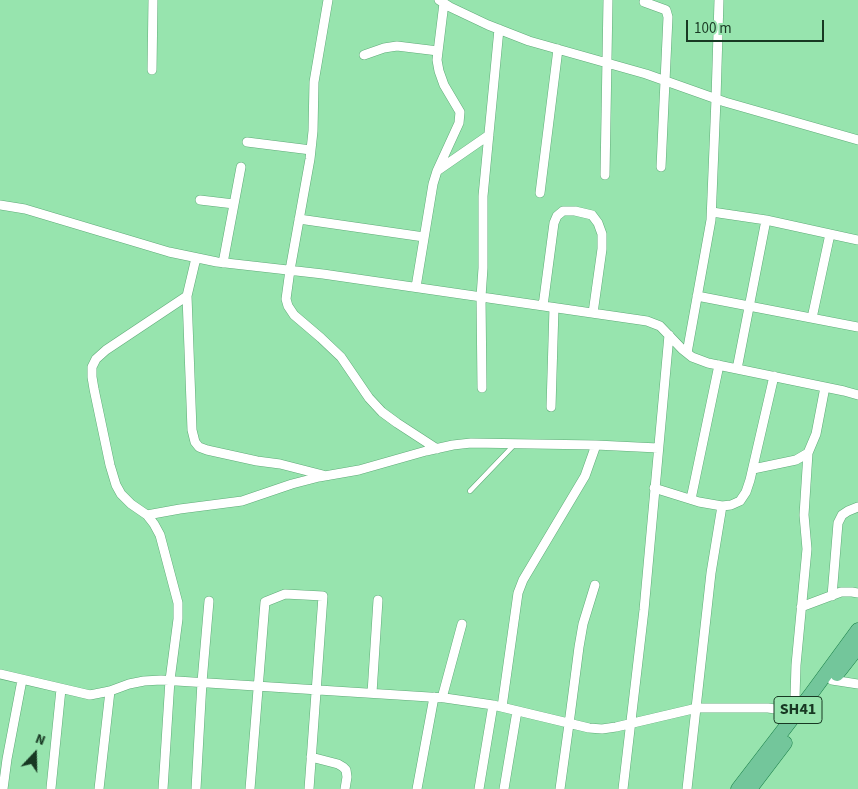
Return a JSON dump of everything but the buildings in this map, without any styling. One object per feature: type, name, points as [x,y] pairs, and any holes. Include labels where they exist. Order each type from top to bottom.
[{"type":"main road","name":"SH41","points":[[750,789],[798,714],[858,630]]},
{"type":"main road","name":"SH41","points":[[738,789],[798,714],[832,680],[858,647]]},
{"type":"street","points":[[152,70],[153,0]]},
{"type":"street","points":[[328,0],[314,82],[311,150],[286,299],[294,316],[342,357],[369,398],[382,412],[437,448]]},
{"type":"street","points":[[605,175],[608,0]]},
{"type":"street","points":[[687,353],[712,212],[719,0]]},
{"type":"street","points":[[416,287],[433,184],[459,123],[460,112],[444,85],[437,60],[442,2],[488,25],[530,41],[607,62],[716,99],[858,140]]},
{"type":"street","points":[[644,2],[666,10],[668,17],[661,167]]},
{"type":"street","points":[[482,388],[480,297],[483,268],[483,196],[499,29]]},
{"type":"street","points":[[364,55],[396,46],[438,50]]},
{"type":"street","points":[[540,193],[558,49]]},
{"type":"street","points":[[437,171],[489,135]]},
{"type":"street","points":[[248,142],[311,150]]},
{"type":"street","points":[[223,263],[241,167]]},
{"type":"street","points":[[200,200],[234,204]]},
{"type":"street","points":[[0,207],[25,209],[169,252],[223,263],[323,274],[647,321],[660,326],[692,357],[708,363],[858,395]]},
{"type":"street","points":[[543,306],[554,223],[557,216],[563,211],[575,211],[592,216],[598,223],[602,234],[602,249],[593,313]]},
{"type":"street","points":[[712,212],[766,220],[858,240]]},
{"type":"street","points":[[299,219],[424,237]]},
{"type":"street","points":[[737,369],[766,220]]},
{"type":"street","points":[[812,318],[830,234]]},
{"type":"street","points":[[196,258],[187,296],[192,430],[195,442],[199,447],[208,450],[280,464],[326,476]]},
{"type":"street","points":[[163,789],[170,680],[178,619],[178,603],[160,535],[147,515],[120,494],[116,485],[94,389],[92,367],[96,359],[106,350],[187,296]]},
{"type":"street","points":[[697,296],[858,327]]},
{"type":"street","points":[[551,407],[554,308]]},
{"type":"street","points":[[623,789],[644,610],[669,335]]},
{"type":"street","points":[[691,499],[719,365]]},
{"type":"street","points":[[654,488],[722,506],[731,505],[740,500],[746,492],[753,469],[774,376]]},
{"type":"street","points":[[0,674],[90,695],[144,681],[170,680],[438,697],[498,706],[570,724],[602,729],[697,708],[768,708],[798,714],[795,697],[807,549],[804,515],[808,453],[816,434],[825,387]]},
{"type":"street","points":[[147,515],[242,501],[292,484],[359,470],[453,445],[470,443],[658,448]]},
{"type":"street","points":[[479,789],[498,706],[518,593],[523,580],[584,476],[596,445]]},
{"type":"street","points":[[753,469],[796,460],[808,453]]},
{"type":"street","points":[[687,789],[711,573],[722,506]]},
{"type":"street","points":[[832,596],[838,523],[842,515],[858,507]]},
{"type":"street","points":[[560,789],[579,647],[583,624],[595,586]]},
{"type":"street","points":[[801,607],[842,592],[858,593]]},
{"type":"street","points":[[250,789],[265,602],[285,594],[323,596],[309,789]]},
{"type":"street","points":[[372,693],[378,600]]},
{"type":"street","points":[[196,789],[209,601]]},
{"type":"street","points":[[417,789],[438,697],[462,624]]},
{"type":"street","points":[[3,789],[6,759],[22,680]]},
{"type":"street","points":[[832,680],[858,684]]},
{"type":"street","points":[[51,788],[61,689]]},
{"type":"street","points":[[98,789],[110,691]]},
{"type":"street","points":[[504,789],[517,711]]},
{"type":"street","points":[[311,757],[343,767],[346,770],[347,777],[345,789]]},
{"type":"lane","points":[[470,491],[515,444]]}]
